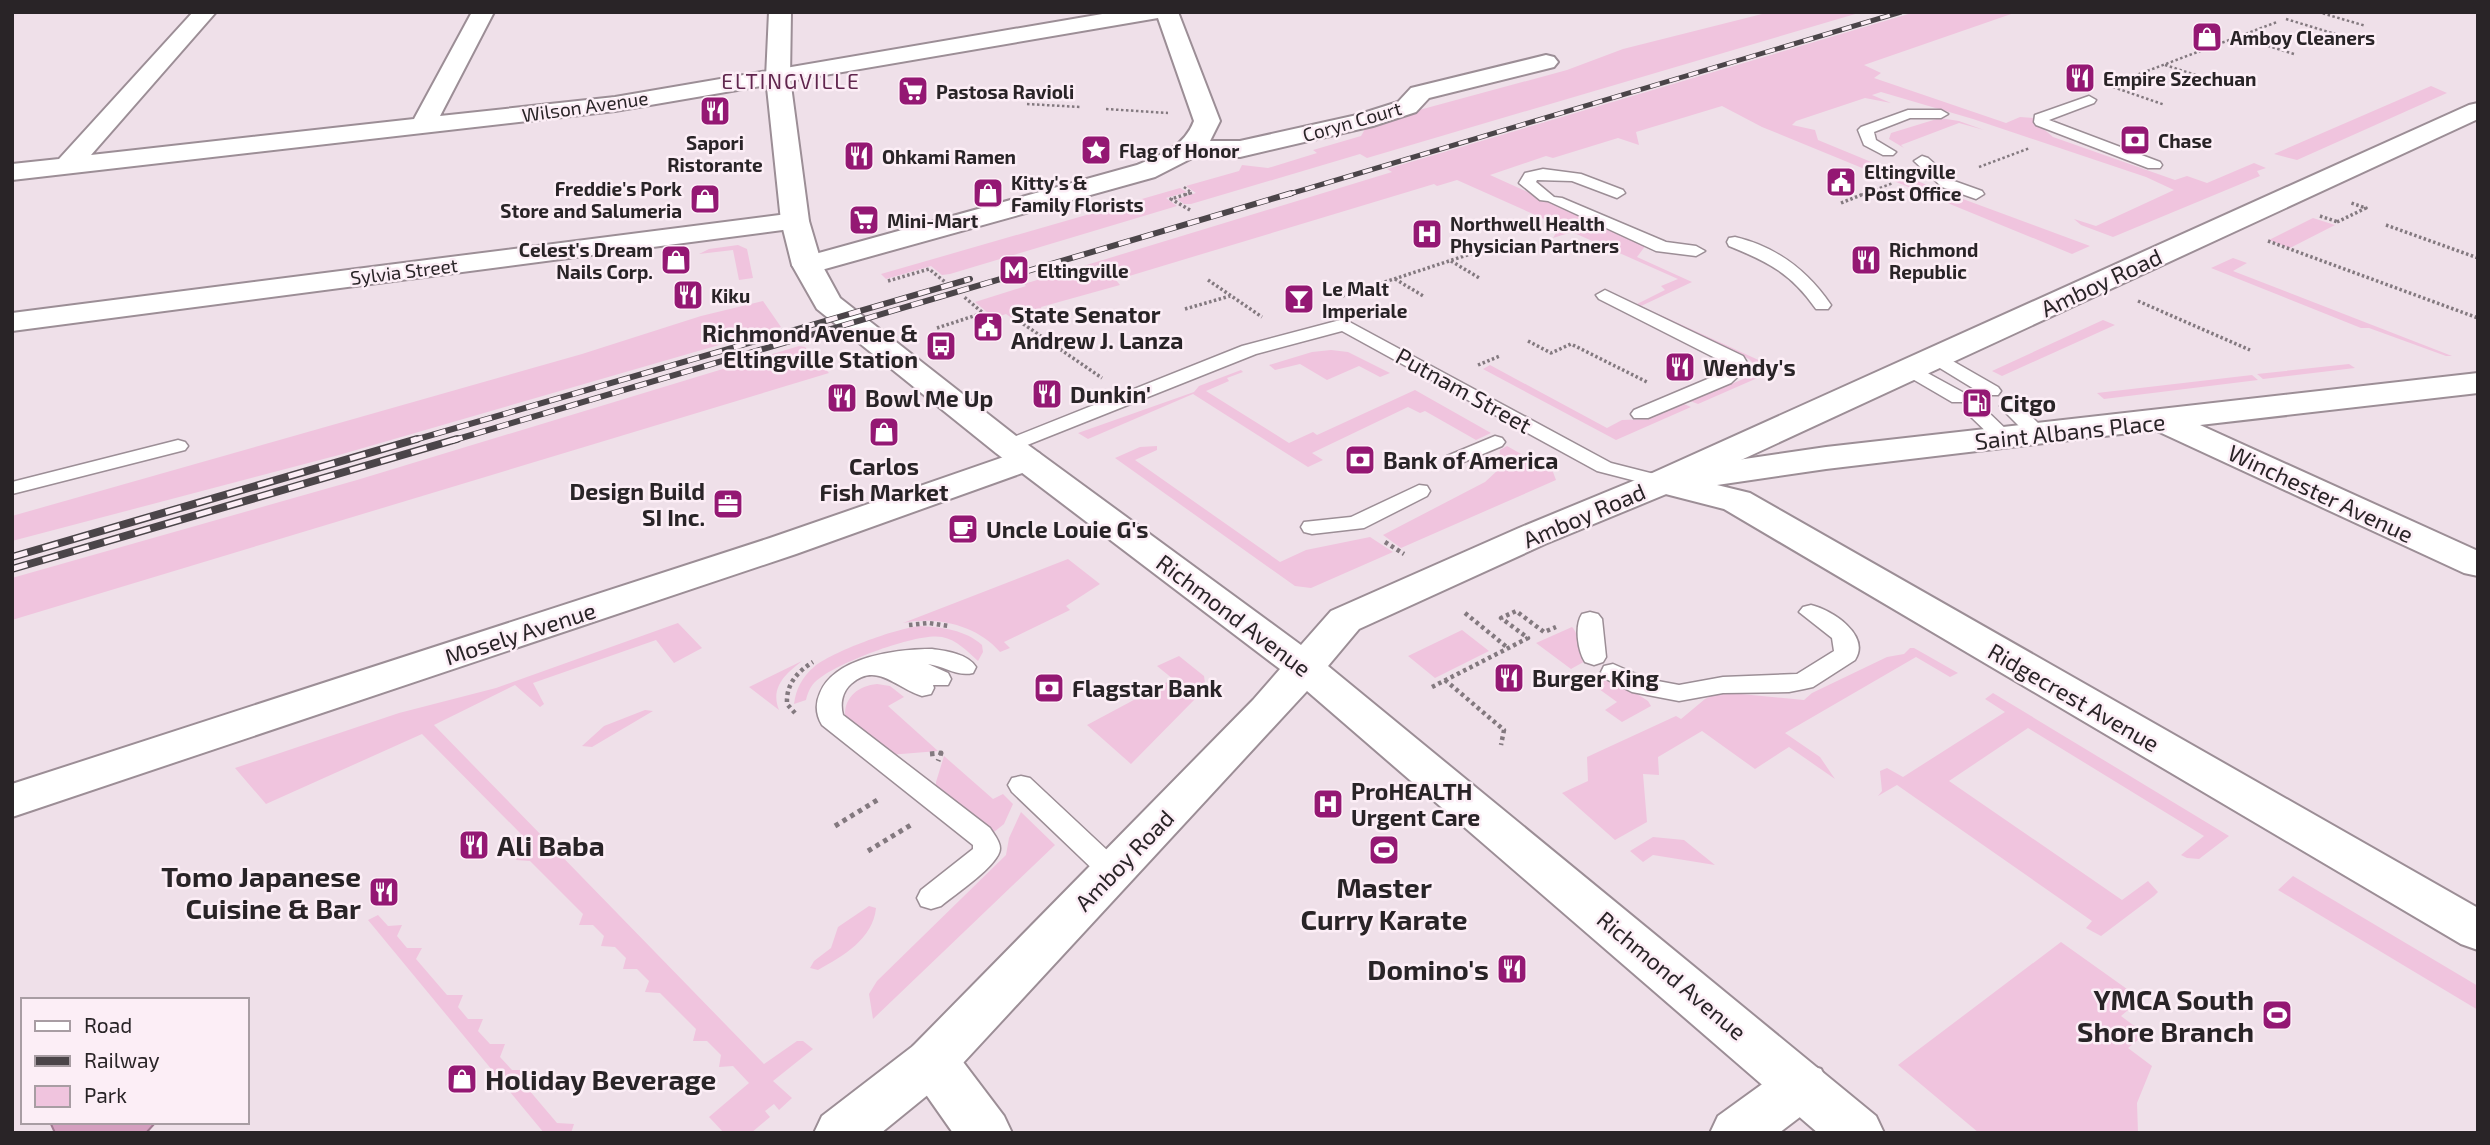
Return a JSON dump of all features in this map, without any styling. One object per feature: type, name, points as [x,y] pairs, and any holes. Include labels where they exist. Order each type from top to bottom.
[{"type":"street","points":[[68,166],[205,12]]},
{"type":"street","points":[[422,127],[483,12]]},
{"type":"street","name":"Richmond Avenue","points":[[780,12],[778,78],[795,221],[807,265],[828,303],[1017,453],[1304,667],[1857,1133]]},
{"type":"street","name":"Wilson Avenue","points":[[12,172],[615,104],[1154,12]]},
{"type":"street","points":[[807,265],[1146,171],[1192,148],[1204,134],[1207,121],[1167,12]]},
{"type":"street","name":"Coryn Court","points":[[1192,148],[1241,149],[1364,121],[1407,107],[1420,93],[1546,62]]},
{"type":"street","name":"Amboy Road","points":[[841,1133],[932,1061],[1268,710],[1345,620],[1532,536],[1663,482],[2478,110]]},
{"type":"street","name":"Sylvia Street","points":[[12,322],[795,221]]},
{"type":"street","name":"Saint Albans Place","points":[[1663,482],[1826,458],[1989,415],[2163,421],[2478,383]]},
{"type":"street","name":"Winchester Avenue","points":[[2163,421],[2478,565]]},
{"type":"street","name":"Mosely Avenue","points":[[12,801],[783,546],[1017,453]]},
{"type":"street","name":"Ridgecrest Avenue","points":[[1663,482],[1737,501],[2478,931]]},
{"type":"street","points":[[932,1061],[985,1133]]},
{"type":"street","points":[[1738,1133],[1802,1085]]},
{"type":"lane","points":[[2089,100],[2040,118],[2041,122],[2154,166]]},
{"type":"lane","points":[[1853,142],[1888,152],[1880,136],[1883,131],[1929,114],[1941,114]]},
{"type":"lane","points":[[1915,164],[1948,184],[1976,194]]},
{"type":"lane","points":[[1617,193],[1567,174],[1548,173],[1528,179],[1531,187],[1662,247],[1696,251]]},
{"type":"lane","points":[[1735,242],[1788,265],[1806,280],[1822,305]]},
{"type":"lane","points":[[1605,295],[1735,360],[1739,366],[1724,379],[1641,414]]},
{"type":"lane","name":"Putnam Street","points":[[1017,453],[1249,350],[1344,324],[1604,467],[1663,482]]},
{"type":"lane","points":[[1918,367],[1989,415]]},
{"type":"lane","points":[[1918,367],[1989,415]]},
{"type":"lane","points":[[12,488],[178,446]]},
{"type":"lane","points":[[1460,464],[1493,448]]},
{"type":"lane","points":[[1312,527],[1356,523],[1413,487]]},
{"type":"lane","points":[[1590,619],[1591,648],[1604,664],[1641,686],[1679,693],[1723,685],[1789,684],[1804,681],[1846,655],[1848,646],[1842,632],[1811,612]]},
{"type":"lane","points":[[869,667],[904,675],[945,677],[940,657],[918,656],[869,667],[845,677],[836,685],[828,702],[831,719],[980,835],[987,844],[983,856],[931,898]]},
{"type":"lane","points":[[1021,785],[1113,872]]},
{"type":"path","points":[[2318,12],[2366,26]]},
{"type":"path","points":[[2286,19],[2342,36]]},
{"type":"path","points":[[2101,89],[2277,22]]},
{"type":"path","points":[[2239,37],[2294,54]]},
{"type":"path","points":[[2164,65],[2221,83]]},
{"type":"path","points":[[2110,85],[2165,105]]},
{"type":"path","points":[[1027,104],[1080,107]]},
{"type":"path","points":[[1106,109],[1172,113]]},
{"type":"path","points":[[1975,169],[2034,146]]},
{"type":"path","points":[[1841,203],[1893,183]]},
{"type":"path","points":[[1180,184],[1192,193],[1171,199],[1190,210]]},
{"type":"path","points":[[2336,221],[2366,208],[2344,200]]},
{"type":"path","points":[[2386,225],[2478,258]]},
{"type":"path","points":[[2262,239],[2478,318]]},
{"type":"path","points":[[1331,300],[1504,243]]},
{"type":"path","points":[[1450,261],[1481,279]]},
{"type":"path","points":[[888,281],[929,269],[945,282]]},
{"type":"path","points":[[1395,279],[1425,297]]},
{"type":"path","points":[[1208,280],[1270,323]]},
{"type":"path","points":[[937,328],[983,313],[963,296]]},
{"type":"path","points":[[1185,310],[1230,296]]},
{"type":"path","points":[[2134,300],[2250,350]]},
{"type":"path","points":[[1019,321],[1109,382]]},
{"type":"path","points":[[1528,341],[1550,353],[1572,344],[1658,387]]},
{"type":"path","points":[[1478,365],[1500,356]]},
{"type":"path","points":[[1376,536],[1409,557]]},
{"type":"path","points":[[1432,687],[1528,638],[1501,618],[1516,611],[1545,632],[1565,622]]},
{"type":"path","points":[[1465,613],[1508,648]]},
{"type":"path","points":[[1445,680],[1504,730],[1501,745]]},
{"type":"path","points":[[835,826],[889,793]]},
{"type":"path","points":[[868,851],[919,820]]},
{"type":"green space","points":[[1770,12],[1862,12],[1367,158],[1360,154],[1191,204],[1184,204],[1177,199],[1196,193],[1186,186],[1239,171],[1242,165],[1268,168],[1317,153],[1313,150],[1361,136],[1363,127],[1386,119],[1567,70],[1623,49]]},
{"type":"green space","points":[[1915,12],[2017,12],[1864,65],[1881,73],[1874,78],[2006,123],[2020,117],[2034,118],[2033,120],[2053,137],[2175,180],[2187,176],[2207,183],[2254,163],[2266,168],[2257,171],[2260,176],[2113,237],[2081,225],[2074,219],[2096,226],[2174,190],[2146,177],[1973,119],[1881,92],[1872,95],[1891,103],[1865,98],[1796,121],[1792,125],[1815,130],[1818,140],[1944,192],[2090,246],[2072,254],[1762,127],[1722,106],[1636,132],[1639,145],[1618,138],[1553,158],[1546,156],[1490,175],[1646,245],[1637,257],[1692,282],[1641,306],[1778,369],[1698,404],[1690,401],[1753,375],[1757,367],[1749,359],[1635,305],[1665,290],[1661,286],[1678,279],[1572,232],[1553,238],[1560,226],[1457,180],[1437,186],[1434,184],[1116,280],[1120,285],[1041,307],[1042,310],[1015,320],[1006,314],[994,318],[975,302],[1026,286],[1024,284],[1392,172],[1387,169]]},
{"type":"green space","points":[[2431,86],[2447,93],[2297,160],[2274,154]]},
{"type":"green space","points":[[1940,118],[1959,121],[1984,130],[1959,123],[1901,145],[1904,148],[1889,139],[1891,133]]},
{"type":"green space","points":[[1180,188],[1187,192],[1166,198],[1177,206],[950,274],[942,275],[931,266],[886,279],[881,274]]},
{"type":"green space","points":[[2313,218],[2335,225],[2290,248],[2269,240]]},
{"type":"green space","points":[[738,245],[747,249],[753,278],[739,280],[733,250],[699,254],[709,249]]},
{"type":"green space","points":[[2233,258],[2247,263],[2233,271],[2452,356],[2369,328],[2361,328],[2211,268]]},
{"type":"green space","points":[[763,301],[781,327],[339,455],[12,541],[12,516],[582,354],[701,316]]},
{"type":"green space","points":[[2103,320],[2115,325],[2002,376],[1992,371]]},
{"type":"green space","points":[[799,346],[805,347],[829,373],[12,620],[12,578],[357,480]]},
{"type":"green space","points":[[1312,352],[1348,352],[1390,373],[1380,377],[1359,366],[1327,380],[1300,364],[1275,370],[1269,365]]},
{"type":"green space","points":[[2349,364],[2355,368],[2263,379],[2257,374]]},
{"type":"green space","points":[[1490,365],[1607,428],[1622,420],[1648,419],[1684,404],[1691,407],[1616,440],[1483,369]]},
{"type":"green space","points":[[1241,370],[1243,372],[1227,378],[1229,381],[1206,391],[1289,443],[1313,432],[1317,435],[1415,390],[1491,433],[1476,440],[1425,411],[1420,413],[1408,407],[1312,453],[1323,460],[1308,467],[1193,394],[1088,439],[1078,433],[1194,392],[1199,386]]},
{"type":"green space","points":[[2252,375],[2258,380],[2104,399],[2097,393]]},
{"type":"green space","points":[[1157,446],[1157,450],[1135,460],[1280,562],[1306,550],[1370,537],[1393,552],[1311,588],[1295,586],[1115,458],[1140,447]]},
{"type":"green space","points":[[1507,446],[1553,472],[1556,480],[1401,548],[1383,535],[1485,482],[1498,470],[1500,450]]},
{"type":"green space","points":[[1068,559],[1100,584],[1066,606],[1070,610],[1004,642],[1010,648],[1000,652],[980,635],[956,625],[929,621],[903,623]]},
{"type":"green space","points":[[678,623],[702,648],[674,663],[656,640],[533,683],[544,704],[540,707],[515,685],[434,725],[764,1064],[797,1041],[803,1041],[813,1049],[773,1081],[792,1098],[779,1110],[774,1104],[765,1111],[770,1117],[751,1133],[724,1133],[709,1117],[749,1083],[733,1066],[719,1067],[721,1055],[707,1041],[693,1041],[696,1029],[660,993],[645,992],[649,981],[637,969],[623,969],[626,958],[615,947],[601,946],[604,936],[593,925],[579,925],[583,914],[530,861],[516,860],[520,851],[510,841],[521,834],[422,734],[266,804],[235,768],[399,713],[496,688]]},
{"type":"green space","points":[[920,626],[945,628],[961,633],[982,645],[983,652],[978,661],[947,638],[916,639],[861,657],[830,671],[817,680],[809,690],[806,700],[794,704],[803,679],[822,661],[865,642]]},
{"type":"green space","points":[[1572,627],[1587,660],[1571,669],[1536,643]]},
{"type":"green space","points":[[1462,630],[1489,651],[1435,678],[1408,656]]},
{"type":"green space","points":[[1910,648],[1958,673],[1950,677],[1916,657],[1785,733],[1820,757],[1835,779],[1789,747],[1755,769],[1702,731],[1658,757],[1659,775],[1643,774],[1647,822],[1615,840],[1562,793],[1588,781],[1587,757],[1676,716],[1681,719],[1705,699],[1720,692],[1804,700],[1812,693],[1887,657],[1904,654]]},
{"type":"green space","points":[[1179,656],[1204,676],[1205,683],[1195,699],[1131,764],[1087,725],[1173,679],[1157,666]]},
{"type":"green space","points":[[802,661],[785,676],[778,688],[776,695],[779,710],[749,687]]},
{"type":"green space","points":[[1608,675],[1648,701],[1651,706],[1622,722],[1605,710],[1617,702],[1599,689],[1605,686],[1598,680]]},
{"type":"green space","points":[[877,684],[890,686],[904,697],[888,706],[938,751],[889,755],[845,717],[850,698],[858,690]]},
{"type":"green space","points":[[1993,693],[2229,836],[2199,859],[2181,855],[2204,836],[2028,728],[1949,781],[2122,900],[2148,881],[2158,892],[2101,936],[2086,928],[2092,921],[1897,785],[1878,796],[1882,791],[1880,771],[1887,768],[1903,777],[2005,712],[1985,699]]},
{"type":"green space","points":[[645,710],[653,711],[592,747],[582,746],[604,726]]},
{"type":"green space","points":[[944,756],[993,799],[1003,794],[1013,804],[1004,824],[994,832],[954,799],[936,792],[936,782]]},
{"type":"green space","points":[[1021,812],[1055,845],[873,1019],[869,994],[877,981],[1006,855],[1009,838]]},
{"type":"green space","points":[[1653,837],[1684,840],[1715,865],[1653,855],[1643,862],[1630,851]]},
{"type":"green space","points":[[2293,876],[2478,986],[2478,1010],[2278,890]]},
{"type":"green space","points":[[869,906],[876,908],[874,919],[863,938],[828,965],[818,970],[810,968],[814,961],[831,948],[838,927]]},
{"type":"green space","points":[[378,915],[388,926],[402,925],[397,936],[407,948],[422,948],[416,959],[447,995],[463,995],[458,1007],[468,1019],[483,1019],[478,1031],[490,1044],[505,1044],[500,1057],[512,1070],[528,1070],[523,1083],[557,1123],[574,1124],[571,1133],[544,1133],[368,920]]},
{"type":"green space","points":[[2061,942],[2141,999],[2121,1016],[2145,1034],[2128,1048],[2152,1066],[2137,1103],[2138,1133],[1979,1133],[1898,1065]]},
{"type":"shaded area","points":[[51,1124],[154,1124],[146,1133],[55,1133]]},
{"type":"railway","points":[[1286,195],[1901,12]]},
{"type":"railway","points":[[451,441],[1292,193]]},
{"type":"railway","points":[[411,441],[970,279]]},
{"type":"railway","points":[[12,557],[417,439]]},
{"type":"railway","points":[[12,569],[457,439]]},
{"type":"place","name":"Amboy Cleaners","points":[[2207,37]]},
{"type":"place","name":"Empire Szechuan","points":[[2080,78]]},
{"type":"place","name":"Pastosa Ravioli","points":[[913,91]]},
{"type":"place","name":"Sapori Ristorante","points":[[715,111]]},
{"type":"place","name":"Chase","points":[[2135,140]]},
{"type":"place","name":"Flag of Honor","points":[[1096,150]]},
{"type":"place","name":"Ohkami Ramen","points":[[859,156]]},
{"type":"place","name":"Eltingville Post Office","points":[[1841,182]]},
{"type":"place","name":"Kitty's & Family Florists","points":[[988,193]]},
{"type":"place","name":"Freddie's Pork Store and Salumeria","points":[[705,199]]},
{"type":"place","name":"Mini-Mart","points":[[864,220]]},
{"type":"place","name":"Northwell Health Physician Partners","points":[[1427,234]]},
{"type":"place","name":"Celest's Dream Nails Corp.","points":[[676,260]]},
{"type":"place","name":"Richmond Republic","points":[[1866,260]]},
{"type":"place","name":"Eltingville","points":[[1014,270]]},
{"type":"place","name":"Kiku","points":[[688,295]]},
{"type":"place","name":"Le Malt Imperiale","points":[[1299,299]]},
{"type":"place","name":"State Senator Andrew J. Lanza","points":[[988,327]]},
{"type":"place","name":"Richmond Avenue & Eltingville Station","points":[[941,346]]},
{"type":"place","name":"Wendy's","points":[[1680,367]]},
{"type":"place","name":"Dunkin'","points":[[1047,394]]},
{"type":"place","name":"Bowl Me Up","points":[[842,398]]},
{"type":"place","name":"Citgo","points":[[1977,403]]},
{"type":"place","name":"Carlos Fish Market","points":[[884,432]]},
{"type":"place","name":"Bank of America","points":[[1360,460]]},
{"type":"place","name":"Design Build SI Inc.","points":[[728,504]]},
{"type":"place","name":"Uncle Louie G's","points":[[963,529]]},
{"type":"place","name":"Burger King","points":[[1509,678]]},
{"type":"place","name":"Flagstar Bank","points":[[1049,688]]},
{"type":"place","name":"ProHEALTH Urgent Care","points":[[1328,804]]},
{"type":"place","name":"Ali Baba","points":[[474,845]]},
{"type":"place","name":"Master Curry Karate","points":[[1384,850]]},
{"type":"place","name":"Tomo Japanese Cuisine & Bar","points":[[384,892]]},
{"type":"place","name":"Domino's","points":[[1512,969]]},
{"type":"place","name":"YMCA South Shore Branch","points":[[2277,1015]]},
{"type":"place","name":"Holiday Beverage","points":[[462,1079]]},
{"type":"district","name":"ELTINGVILLE","points":[[791,80]]}]
